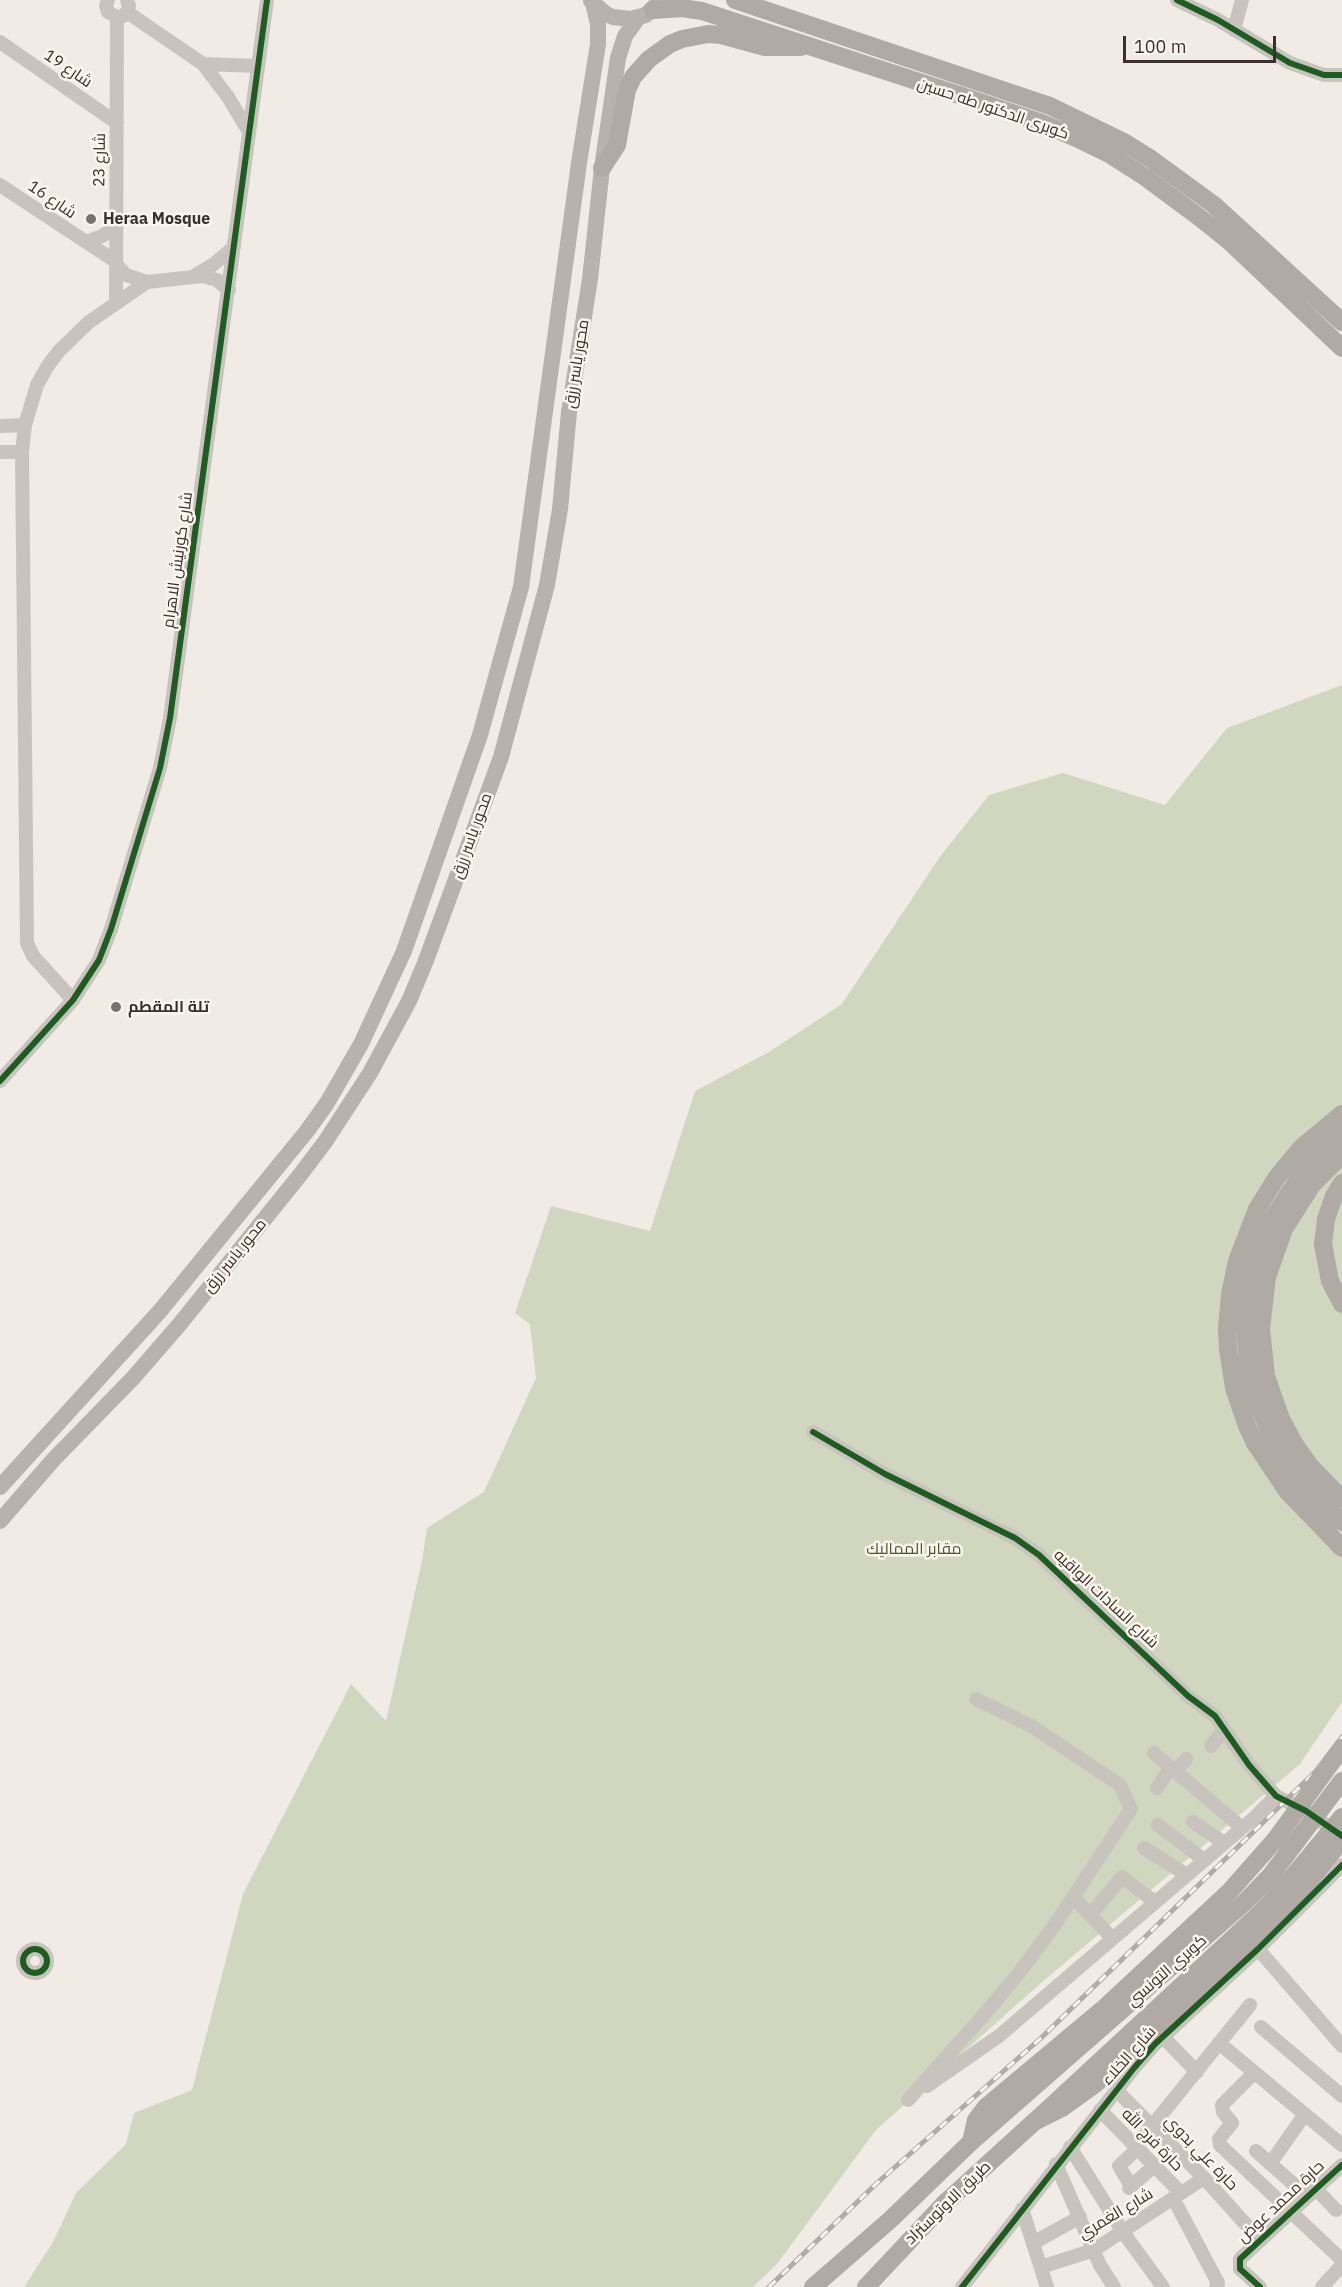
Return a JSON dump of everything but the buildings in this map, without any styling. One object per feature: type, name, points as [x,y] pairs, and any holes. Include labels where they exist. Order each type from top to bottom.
[{"type":"highway","name":"كوبرى الدكتور طه حسين","points":[[735,0],[1050,106],[1122,141],[1159,164],[1214,205],[1342,322]]},
{"type":"highway","name":"كوبرى الدكتور طه حسين","points":[[651,9],[682,8],[702,11],[810,45],[1042,123],[1109,154],[1199,216],[1342,348]]},
{"type":"highway","points":[[602,168],[617,146],[627,90],[633,77],[649,59],[670,44],[708,34],[732,37],[765,47],[789,48],[810,45]]},
{"type":"highway","points":[[1342,1114],[1301,1148],[1277,1177],[1257,1209],[1237,1261],[1230,1294],[1227,1329],[1234,1388],[1255,1443],[1287,1491],[1342,1548]]},
{"type":"highway","points":[[1340,1512],[1299,1479],[1272,1438],[1252,1385],[1245,1329],[1249,1284],[1260,1244],[1269,1224],[1315,1157],[1342,1135]]},
{"type":"highway","points":[[1340,1512],[1302,1456],[1281,1419],[1266,1376],[1261,1329],[1267,1277],[1284,1229],[1312,1185],[1342,1155]]},
{"type":"highway","points":[[1342,1183],[1334,1196],[1326,1219],[1323,1244],[1330,1281],[1342,1304]]},
{"type":"highway","points":[[971,2142],[976,2120],[986,2107],[1102,2010],[1230,1891],[1275,1840],[1342,1748]]},
{"type":"highway","name":"كوبري التونسي","points":[[971,2142],[1245,1902],[1271,1875],[1342,1780]]},
{"type":"highway","name":"كوبري التونسي","points":[[1034,2122],[1259,1914],[1342,1816]]},
{"type":"highway","points":[[1034,2122],[1062,2108],[1094,2085],[1271,1924],[1297,1896],[1342,1838]]},
{"type":"highway","name":"طريق الاوتوستراد","points":[[866,2287],[945,2203],[1034,2122]]},
{"type":"highway","name":"طريق الاوتوستراد","points":[[813,2287],[890,2220],[971,2142]]},
{"type":"main road","points":[[592,2],[613,17],[651,9]]},
{"type":"main road","name":"محور ياسر رزق","points":[[0,1487],[160,1311],[307,1131],[339,1084],[361,1044],[404,951],[480,735],[521,587],[576,186],[598,44],[598,24],[592,2]]},
{"type":"main road","name":"محور ياسر رزق","points":[[0,1521],[54,1459],[172,1334],[300,1175],[325,1142],[364,1082],[409,1001],[441,925],[501,756],[547,585],[559,517],[566,435],[590,279],[602,168],[620,46],[631,26],[651,9]]},
{"type":"street","points":[[108,0],[106,6],[108,12],[124,10],[203,64],[228,97],[249,132]]},
{"type":"street","name":"شارع كورنيش الاهرام","points":[[0,1081],[73,1000],[92,974],[106,945],[154,792],[164,751],[267,0]]},
{"type":"street","points":[[1177,0],[1290,63],[1324,75],[1342,75]]},
{"type":"street","points":[[1234,30],[1242,0]]},
{"type":"street","name":"شارع 23","points":[[116,303],[117,123],[124,10]]},
{"type":"street","name":"شارع 19","points":[[0,42],[117,123]]},
{"type":"street","points":[[203,64],[258,66]]},
{"type":"street","name":"شارع 16","points":[[0,185],[115,262],[132,278],[147,282]]},
{"type":"street","points":[[86,242],[116,227]]},
{"type":"street","points":[[194,276],[214,264],[234,247]]},
{"type":"street","points":[[73,1000],[33,956],[27,943],[22,452],[25,425],[33,395],[47,367],[73,336],[147,282],[194,276],[210,277],[229,290]]},
{"type":"street","points":[[0,426],[25,425]]},
{"type":"street","points":[[0,452],[22,452]]},
{"type":"street","name":"شارع السادات الواقيه","points":[[813,1432],[885,1474],[1015,1538],[1039,1555],[1188,1696],[1215,1716],[1249,1765],[1276,1796],[1306,1811],[1342,1838]]},
{"type":"street","points":[[976,1699],[1033,1727],[1120,1785],[1131,1806],[1130,1812],[1019,1972],[908,2100],[999,2036],[1242,1828],[1276,1796]]},
{"type":"street","points":[[1211,1746],[1224,1730]]},
{"type":"street","points":[[1154,1753],[1242,1828]]},
{"type":"street","points":[[1157,1788],[1173,1769],[1186,1759]]},
{"type":"street","points":[[1193,1822],[1224,1843]]},
{"type":"street","points":[[1158,1825],[1204,1860]]},
{"type":"street","points":[[1144,1848],[1187,1875]]},
{"type":"street","name":"شارع الخلاء","points":[[962,2287],[1056,2164],[1163,2037],[1258,1949],[1342,1865]]},
{"type":"street","points":[[1091,1914],[1122,1877],[1155,1902]]},
{"type":"street","points":[[1073,1897],[1112,1938]]},
{"type":"street","points":[[1258,1949],[1342,2046]]},
{"type":"street","points":[[1154,2166],[1128,2185],[1119,2165],[1136,2148],[1250,2005]]},
{"type":"street","points":[[1261,2027],[1342,2096]]},
{"type":"street","points":[[1163,2037],[1197,2072]]},
{"type":"street","points":[[1219,2043],[1342,2145]]},
{"type":"street","points":[[1254,2073],[1222,2105],[1223,2112],[1232,2123],[1220,2137],[1219,2143],[1342,2260]]},
{"type":"street","name":"حارة علي بدوي","points":[[1116,2090],[1204,2178],[1260,2240]]},
{"type":"street","name":"حارة فرج الله","points":[[1100,2110],[1154,2166],[1177,2196],[1218,2283],[1216,2287]]},
{"type":"street","points":[[1270,2164],[1305,2114]]},
{"type":"street","points":[[1070,2147],[1123,2232],[1163,2287]]},
{"type":"street","points":[[1256,2151],[1270,2164],[1336,2210]]},
{"type":"street","points":[[1056,2164],[1094,2250],[1114,2287]]},
{"type":"street","name":"حارة محمد عوض","points":[[1260,2287],[1240,2269],[1240,2259],[1342,2164]]},
{"type":"street","name":"شارع الغمري","points":[[1041,2267],[1094,2250],[1204,2178]]},
{"type":"street","points":[[1023,2209],[1047,2287]]},
{"type":"street","points":[[1033,2243],[1080,2217]]},
{"type":"street","points":[[1322,2287],[1342,2265]]},
{"type":"street","points":[[1332,2276],[1342,2287]]},
{"type":"green space","name":"مقابر المماليك","points":[[1342,685],[1342,1702],[1300,1764],[1041,1983],[876,2130],[777,2264],[753,2287],[24,2287],[53,2242],[76,2193],[126,2144],[134,2113],[192,2090],[243,1894],[351,1684],[386,1721],[422,1561],[427,1528],[484,1492],[536,1378],[530,1324],[515,1313],[551,1206],[650,1231],[695,1091],[769,1052],[842,1004],[939,858],[989,795],[1063,773],[1165,805],[1227,728]]},
{"type":"railway","points":[[769,2287],[877,2183],[1041,2038],[1316,1771],[1342,1737]]},
{"type":"cycle path","points":[[0,1081],[73,1000],[99,960],[111,929],[160,768],[170,718],[267,0]]},
{"type":"cycle path","points":[[1177,0],[1218,20],[1290,63],[1324,75],[1342,75]]},
{"type":"cycle path","points":[[813,1432],[885,1474],[1015,1538],[1039,1555],[1188,1696],[1215,1716],[1249,1765],[1276,1796],[1306,1811],[1342,1836]]},
{"type":"cycle path","points":[[962,2287],[1155,2044],[1258,1949],[1342,1865]]},
{"type":"cycle path","points":[[30,1949],[40,1949],[47,1956],[47,1961],[47,1966],[40,1973],[30,1973],[23,1966],[23,1956],[30,1949]]},
{"type":"cycle path","points":[[1260,2287],[1240,2269],[1240,2259],[1342,2165]]},
{"type":"place","name":"Heraa Mosque","points":[[91,219]]},
{"type":"place","name":"تلة المقطم","points":[[116,1007]]}]
